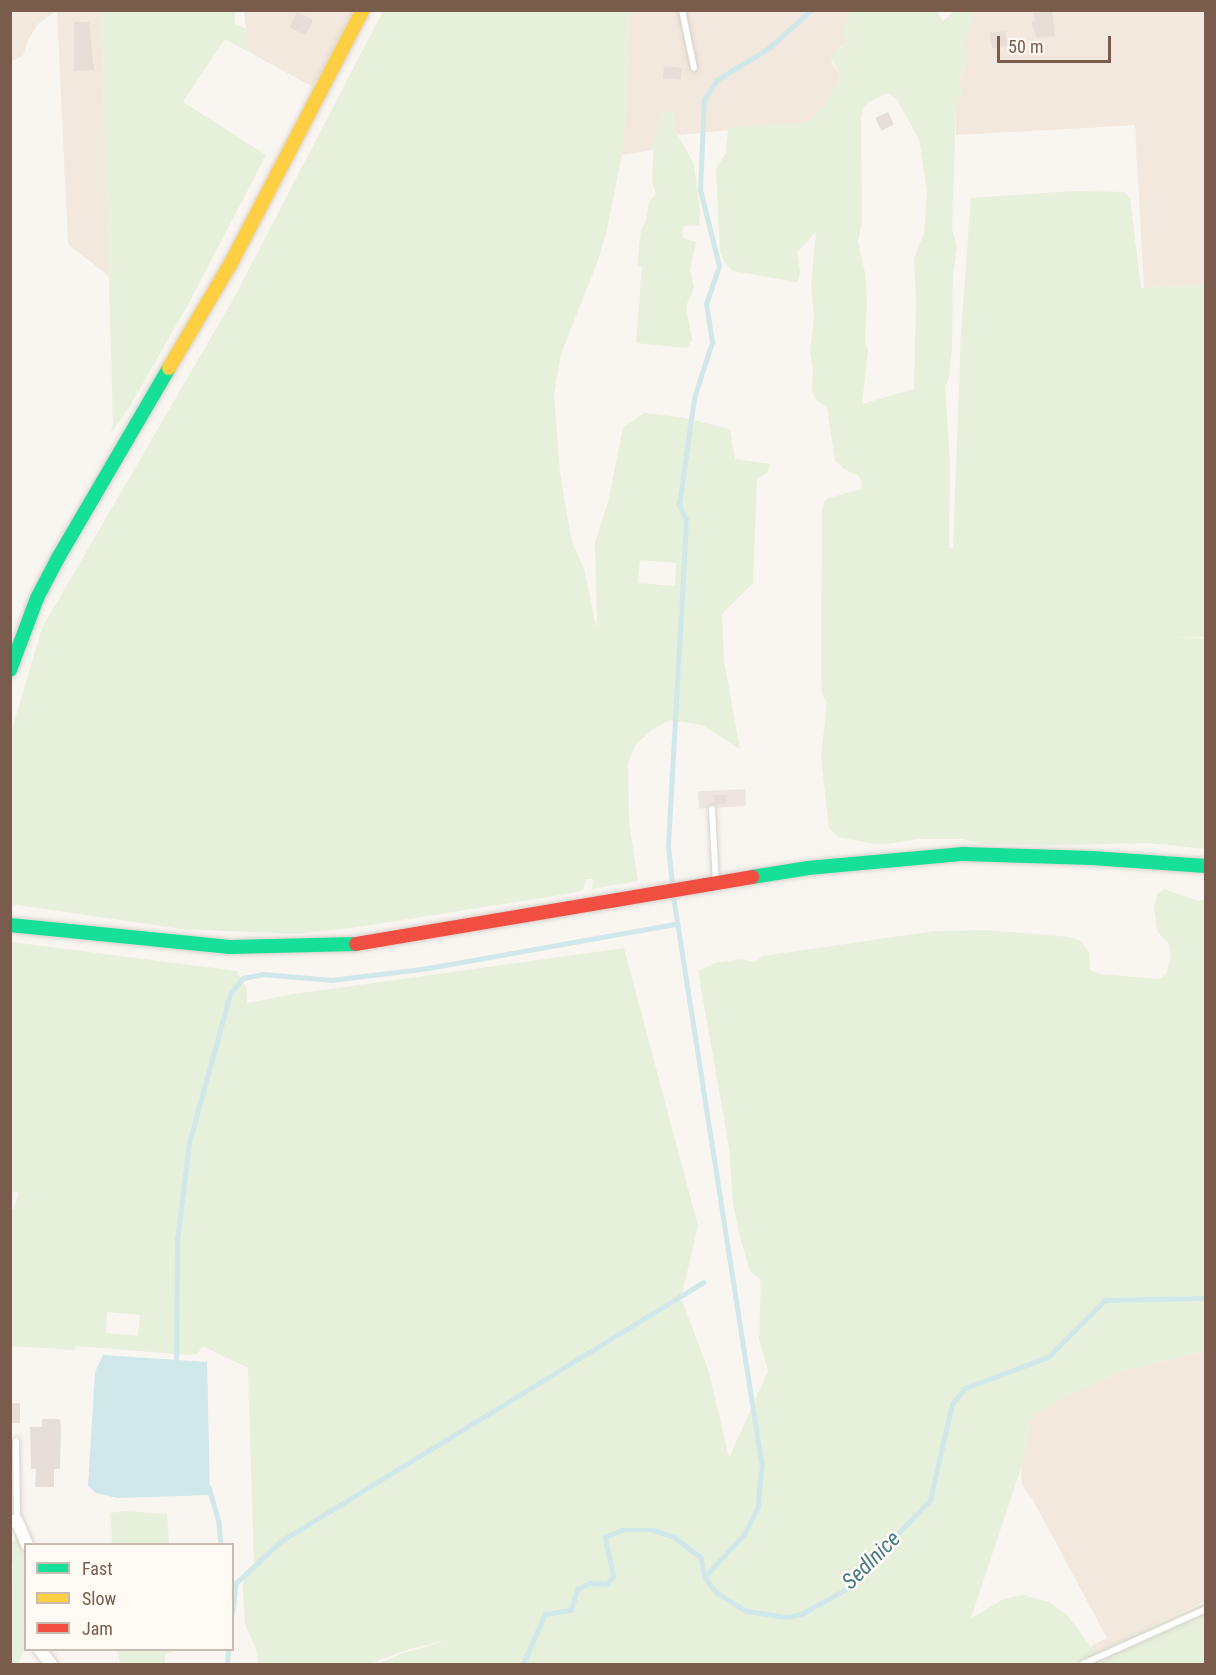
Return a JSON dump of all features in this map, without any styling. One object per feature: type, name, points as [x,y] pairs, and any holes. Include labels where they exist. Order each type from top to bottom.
[{"type":"street","points":[[10,670],[37,598],[58,558],[230,265],[363,10]]},
{"type":"street","points":[[10,925],[230,947],[344,946],[808,868],[963,854],[1092,858],[1206,866]]},
{"type":"street","points":[[14,1521],[26,1543]]},
{"type":"street","points":[[41,1651],[51,1665]]},
{"type":"lane","points":[[682,10],[694,68]]},
{"type":"lane","points":[[712,809],[717,882]]},
{"type":"lane","points":[[14,1521],[16,1441]]},
{"type":"lane","points":[[1083,1665],[1206,1609]]},
{"type":"shaded area","points":[[11,10],[56,11],[38,24],[28,40],[23,56],[11,61]]},
{"type":"shaded area","points":[[57,11],[101,11],[109,276],[70,246],[68,242]]},
{"type":"shaded area","points":[[244,11],[353,11],[313,87],[249,52]]},
{"type":"shaded area","points":[[629,11],[852,11],[845,37],[849,43],[838,48],[831,61],[840,75],[838,81],[825,104],[809,122],[678,135],[673,127],[674,110],[661,113],[653,150],[622,155]]},
{"type":"shaded area","points":[[968,11],[1205,11],[1205,285],[1144,288],[1135,125],[956,135],[956,106],[962,92],[958,81],[965,67],[968,52],[963,42],[973,15]]},
{"type":"shaded area","points":[[745,789],[746,806],[699,808],[698,791]]},
{"type":"shaded area","points":[[1205,1351],[1205,1601],[1095,1653],[1091,1646],[1107,1638],[1033,1500],[1022,1485],[1021,1468],[1031,1420],[1039,1412],[1066,1396],[1122,1371]]},
{"type":"green space","points":[[101,11],[235,11],[235,24],[247,29],[249,52],[225,39],[183,102],[266,155],[190,301],[129,408],[111,433],[113,423]]},
{"type":"green space","points":[[383,11],[629,11],[622,155],[606,234],[561,354],[554,394],[560,473],[572,543],[584,568],[597,630],[595,542],[608,502],[623,427],[644,413],[680,417],[730,429],[735,459],[770,464],[768,472],[757,480],[753,583],[722,614],[724,661],[740,749],[702,725],[670,720],[653,729],[636,744],[628,763],[629,823],[638,881],[592,889],[593,879],[586,879],[583,890],[567,894],[358,927],[297,934],[181,929],[11,904],[11,733],[42,628],[234,298]],"holes":[[[640,560],[676,563],[675,586],[638,583]]]},
{"type":"green space","points":[[850,11],[937,11],[943,21],[955,11],[968,11],[974,15],[963,42],[968,52],[965,67],[958,80],[962,92],[956,106],[952,229],[957,246],[953,275],[952,347],[949,378],[945,387],[950,461],[949,547],[953,549],[961,333],[971,198],[1074,191],[1124,192],[1130,199],[1141,288],[1205,285],[1205,637],[1168,638],[1205,638],[1205,849],[1148,843],[985,844],[961,839],[919,839],[886,844],[838,837],[829,828],[821,758],[827,702],[822,694],[821,672],[822,510],[824,502],[829,498],[861,489],[862,482],[859,476],[844,469],[835,460],[827,408],[815,398],[812,391],[813,370],[810,352],[814,316],[811,287],[816,232],[797,252],[800,271],[798,282],[733,271],[726,265],[720,252],[716,169],[726,153],[728,128],[809,122],[825,104],[838,81],[840,75],[831,58],[833,52],[849,43],[843,33]],"holes":[[[888,93],[896,98],[919,139],[927,192],[924,234],[914,258],[916,303],[914,389],[862,404],[868,351],[865,341],[867,299],[865,273],[858,241],[862,222],[861,118],[864,107],[869,102]]]},
{"type":"green space","points":[[674,110],[673,127],[694,164],[700,213],[699,225],[684,226],[682,232],[683,238],[696,242],[690,270],[694,288],[686,306],[692,340],[687,348],[636,343],[642,267],[637,267],[641,230],[646,221],[649,202],[656,194],[652,182],[654,141],[661,113]]},
{"type":"green space","points":[[1164,889],[1198,901],[1205,899],[1205,1351],[1122,1371],[1066,1396],[1039,1412],[1031,1420],[1021,1468],[971,1618],[1004,1599],[1023,1595],[1049,1602],[1067,1615],[1095,1652],[1205,1603],[1205,1664],[378,1664],[403,1653],[456,1638],[410,1649],[369,1664],[258,1664],[256,1648],[245,1625],[243,1590],[244,1572],[254,1567],[248,1368],[203,1346],[197,1354],[188,1355],[77,1346],[74,1350],[11,1346],[10,1209],[14,1209],[18,1193],[11,1191],[11,942],[237,971],[247,989],[247,1003],[294,994],[624,948],[698,1226],[681,1298],[709,1372],[729,1458],[768,1371],[759,1339],[761,1280],[750,1271],[739,1234],[733,1203],[729,1147],[698,971],[715,963],[741,959],[755,962],[763,956],[935,931],[987,930],[1069,937],[1081,941],[1089,952],[1090,970],[1100,974],[1159,979],[1166,974],[1171,956],[1169,944],[1157,931],[1154,906],[1157,894]],"holes":[[[107,1312],[140,1315],[138,1336],[106,1333]]]},
{"type":"green space","points":[[124,1511],[167,1514],[169,1543],[112,1543],[110,1513]]},
{"type":"green space","points":[[21,1539],[24,1550],[24,1650],[18,1664],[11,1664],[13,1563],[11,1562],[10,1540],[13,1542]]},
{"type":"green space","points":[[117,1651],[174,1651],[165,1654],[165,1664],[120,1664]]},
{"type":"water","points":[[103,1355],[207,1362],[210,1495],[117,1498],[96,1493],[88,1486],[95,1372]]},
{"type":"building","points":[[1052,11],[1055,36],[1037,38],[1031,22],[1035,22],[1033,13]]},
{"type":"building","points":[[297,12],[313,20],[305,35],[289,27]]},
{"type":"building","points":[[74,22],[89,22],[94,70],[74,71]]},
{"type":"building","points":[[1005,31],[1007,46],[992,48],[990,33]]},
{"type":"building","points":[[664,66],[682,68],[681,80],[663,78]]},
{"type":"building","points":[[888,112],[894,125],[881,131],[875,118]]},
{"type":"building","points":[[714,795],[726,795],[726,804],[714,804]]},
{"type":"building","points":[[10,1403],[20,1403],[20,1423],[10,1423]]},
{"type":"building","points":[[42,1419],[60,1419],[60,1469],[54,1469],[54,1487],[35,1487],[36,1469],[31,1469],[30,1427],[42,1427]]},
{"type":"waterway","points":[[672,884],[668,845],[686,520],[679,505],[694,398],[712,342],[706,304],[719,266],[700,190],[704,100],[717,80],[769,48],[811,10]]},
{"type":"waterway","points":[[673,893],[762,1465],[758,1508],[745,1534],[705,1577]]},
{"type":"waterway","points":[[176,1366],[177,1241],[189,1143],[230,994],[243,978],[263,974],[332,980],[428,968],[676,924]]},
{"type":"waterway","points":[[234,1598],[236,1583],[281,1541],[703,1282]]},
{"type":"waterway","name":"Sedlnice","points":[[523,1664],[545,1614],[571,1610],[577,1589],[590,1583],[607,1584],[613,1576],[605,1537],[622,1530],[653,1530],[674,1537],[701,1557],[705,1577],[716,1592],[747,1611],[787,1617],[801,1614],[843,1591],[930,1500],[952,1404],[965,1388],[1048,1357],[1105,1300],[1206,1298]]},
{"type":"waterway","points":[[209,1487],[219,1523],[221,1543]]},
{"type":"waterway","points":[[227,1664],[228,1651]]},
{"type":"traffic: fast","points":[[10,670],[37,598],[58,558],[169,368]]},
{"type":"traffic: fast","points":[[752,877],[808,868],[963,854],[1092,858],[1206,866]]},
{"type":"traffic: fast","points":[[10,925],[230,947],[356,944]]},
{"type":"traffic: slow","points":[[169,368],[230,265],[363,10]]},
{"type":"traffic: jam","points":[[356,944],[752,877]]}]
